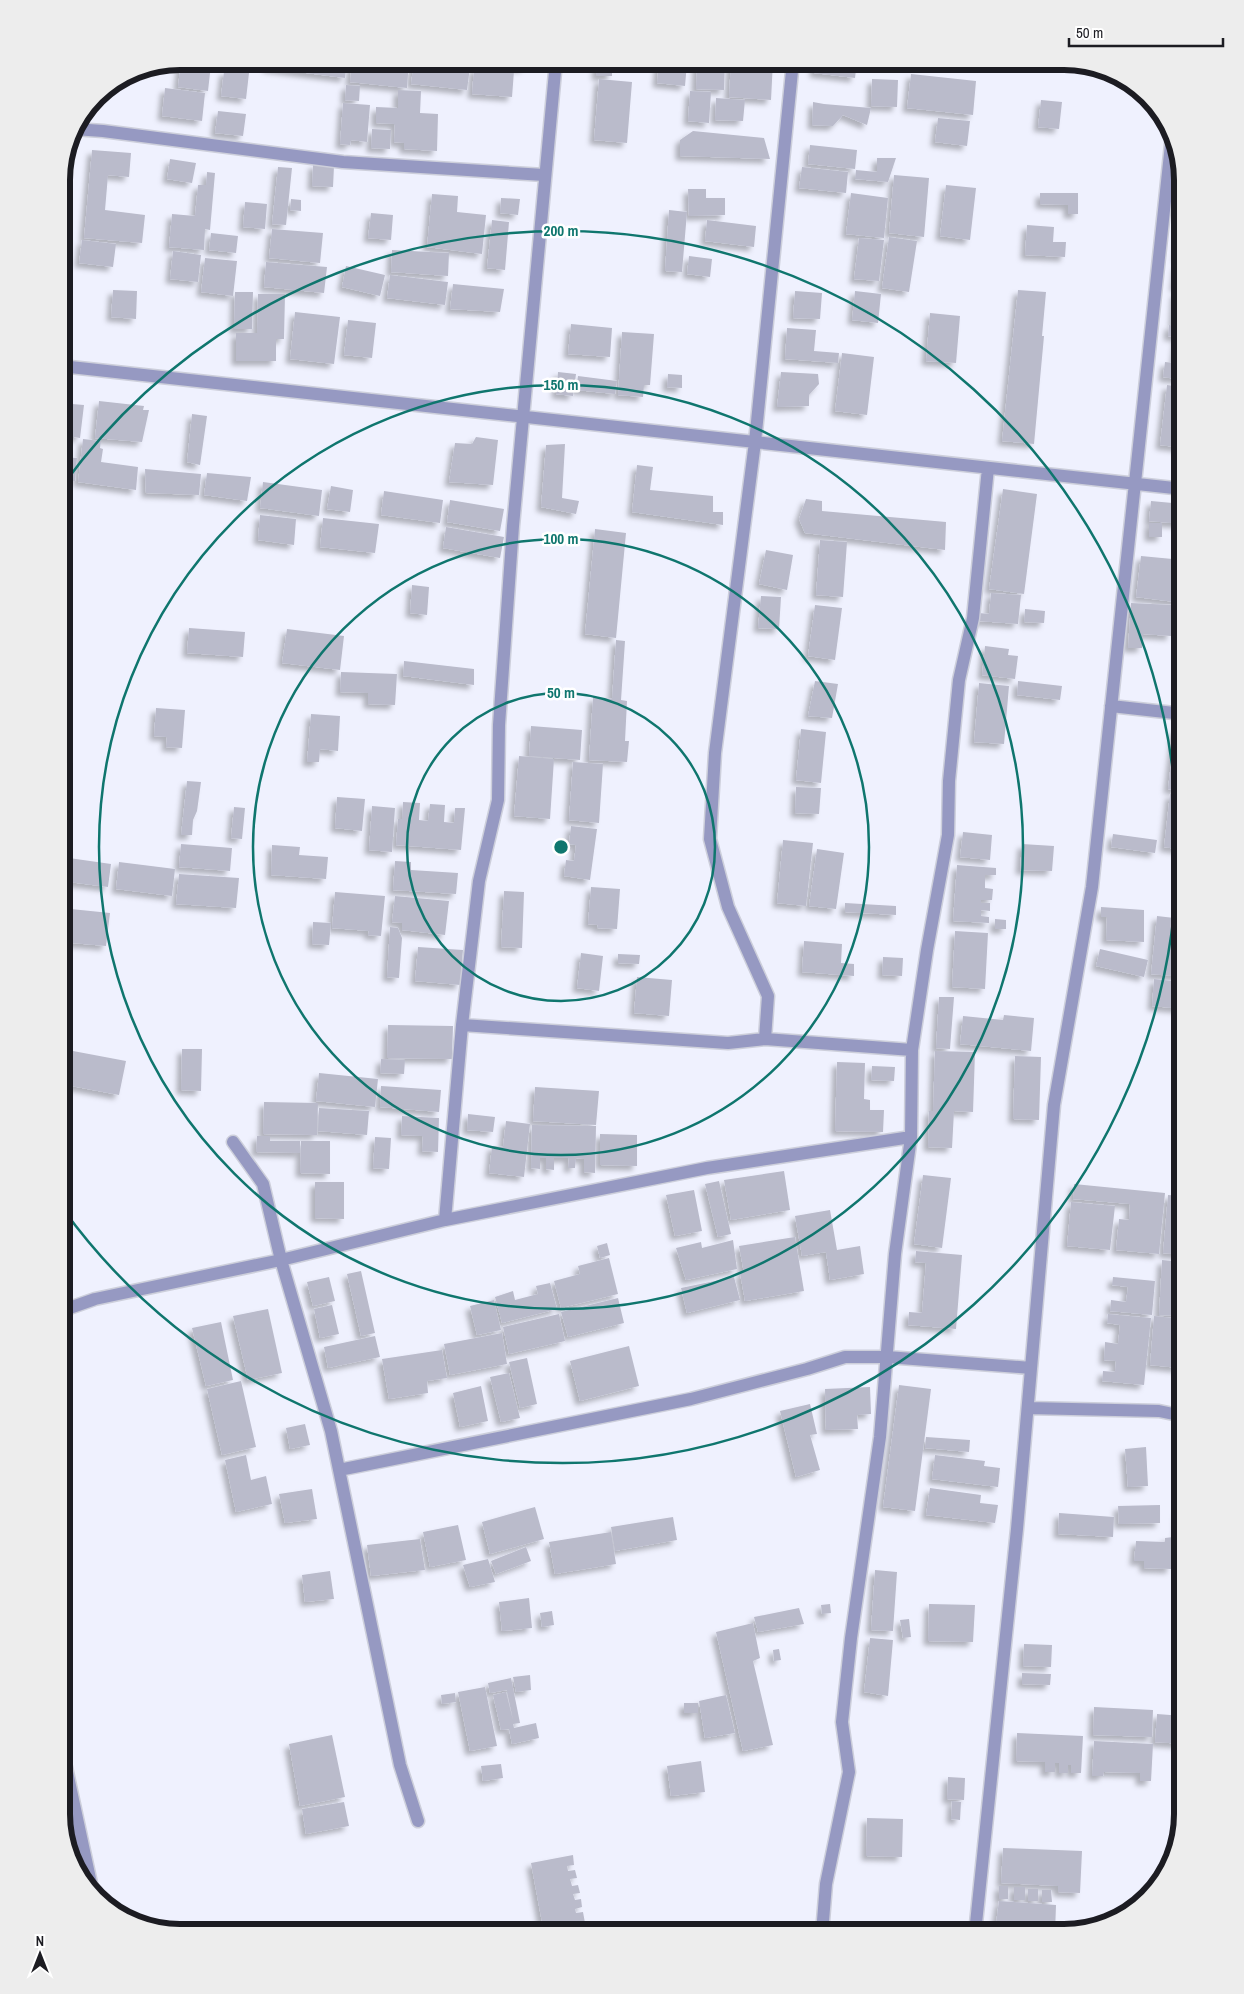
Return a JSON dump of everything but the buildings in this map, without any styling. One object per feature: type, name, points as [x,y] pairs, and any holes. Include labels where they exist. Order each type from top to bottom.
[{"type":"street","points":[[446,1220],[462,1025],[479,881],[498,800],[499,716],[544,175],[555,70]]},
{"type":"street","points":[[765,1039],[768,996],[728,907],[710,839],[715,753],[755,442],[792,70]]},
{"type":"street","points":[[82,130],[343,162],[544,175]]},
{"type":"street","points":[[976,1924],[1017,1530],[1054,1105],[1092,887],[1170,152]]},
{"type":"street","points":[[70,367],[1174,488]]},
{"type":"street","points":[[823,1924],[826,1884],[849,1772],[842,1722],[851,1638],[880,1437],[895,1254],[911,1137],[912,1050],[927,950],[948,835],[950,781],[959,680],[973,618],[988,468]]},
{"type":"street","points":[[1111,706],[1174,713]]},
{"type":"street","points":[[462,1025],[728,1043],[765,1039],[912,1050]]},
{"type":"street","points":[[70,1308],[95,1299],[282,1260],[446,1220],[707,1168],[911,1137]]},
{"type":"street","points":[[233,1142],[262,1184],[331,1431],[400,1765],[418,1821]]},
{"type":"street","points":[[339,1470],[691,1399],[807,1370],[845,1357],[887,1357],[1031,1368]]},
{"type":"street","points":[[1028,1408],[1158,1411],[1174,1414]]},
{"type":"street","points":[[70,1786],[89,1875]]}]
